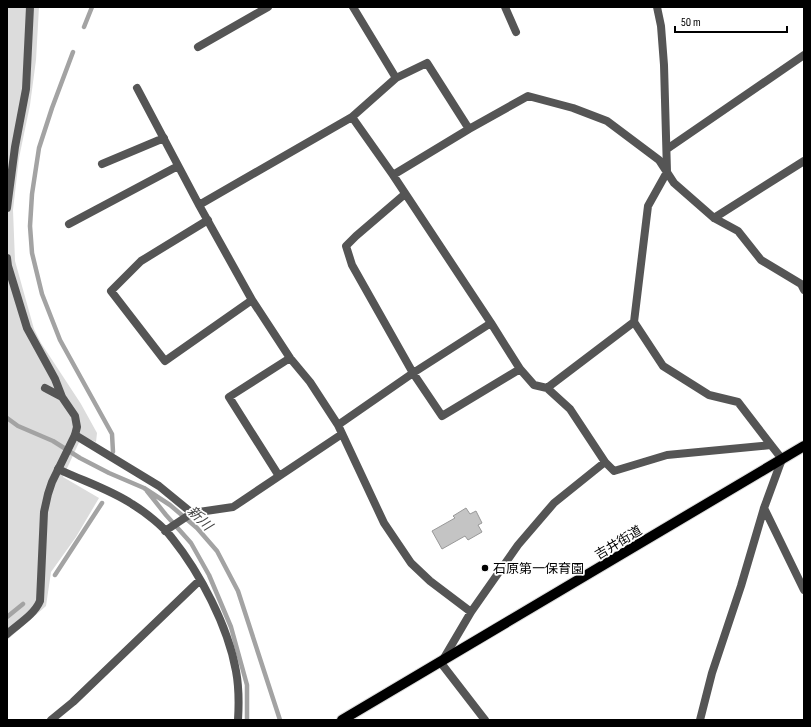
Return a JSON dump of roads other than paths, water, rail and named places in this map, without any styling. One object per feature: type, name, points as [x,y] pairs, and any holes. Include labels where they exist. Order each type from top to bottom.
[{"type":"main road","name":"吉井街道","points":[[342,720],[441,663],[804,446]]},
{"type":"street","points":[[7,208],[26,89],[30,7]]},
{"type":"street","points":[[198,47],[268,7]]},
{"type":"street","points":[[353,7],[396,78]]},
{"type":"street","points":[[506,7],[516,32]]},
{"type":"street","points":[[657,7],[661,26],[664,65],[668,172],[648,206],[634,322],[663,366],[709,395],[738,402],[782,459],[764,508],[741,586],[712,673],[700,720]]},
{"type":"street","points":[[667,149],[804,55]]},
{"type":"street","points":[[199,205],[352,117],[396,78],[426,63],[469,129]]},
{"type":"street","points":[[137,88],[199,205],[252,300],[290,358],[310,382],[338,425],[384,524],[411,563],[430,581],[471,612]]},
{"type":"street","points":[[393,175],[469,129],[528,96],[573,108],[607,121],[659,160],[674,183],[714,218],[738,230],[761,260],[801,284],[804,290]]},
{"type":"street","points":[[352,117],[393,175],[492,323],[520,369],[534,385],[547,388],[570,409],[605,462],[614,471],[667,455],[771,445]]},
{"type":"street","points":[[102,164],[164,138]]},
{"type":"street","points":[[714,218],[804,161]]},
{"type":"street","points":[[69,224],[178,166]]},
{"type":"street","points":[[405,194],[346,246],[352,265],[413,373],[442,416],[520,369]]},
{"type":"street","points":[[208,220],[141,261],[111,291],[165,361],[252,300]]},
{"type":"street","points":[[7,258],[8,266],[27,328],[55,379],[62,397],[75,416],[78,427],[48,494],[44,512],[40,601],[37,607],[7,634]]},
{"type":"street","points":[[547,388],[634,322]]},
{"type":"street","points":[[338,425],[413,373],[492,323]]},
{"type":"street","points":[[279,476],[229,397],[290,358]]},
{"type":"street","points":[[45,388],[62,397]]},
{"type":"street","points":[[165,531],[192,513],[233,506],[342,434]]},
{"type":"street","points":[[73,438],[159,486],[192,513]]},
{"type":"street","points":[[485,720],[441,663],[471,612],[518,545],[554,503],[605,462]]},
{"type":"street","points":[[59,467],[133,505],[171,536],[200,580],[217,615],[232,654],[239,686],[238,720]]},
{"type":"street","points":[[764,508],[804,590]]},
{"type":"street","points":[[53,719],[73,702],[200,580]]},
{"type":"waterway","points":[[84,27],[92,7]]},
{"type":"waterway","points":[[73,52],[39,148],[32,194],[30,226],[32,253],[42,294],[60,340],[112,434],[113,452]]},
{"type":"waterway","name":"新川","points":[[7,418],[18,426],[53,441],[80,458],[109,473],[144,488],[170,505],[197,528],[217,551],[238,591],[280,720]]},
{"type":"waterway","points":[[147,491],[191,543],[209,575],[231,627],[247,685],[247,720]]},
{"type":"waterway","points":[[55,575],[102,503]]},
{"type":"waterway","points":[[7,617],[23,604]]},
{"type":"place","name":"石原第一保育園","points":[[485,568]]}]
